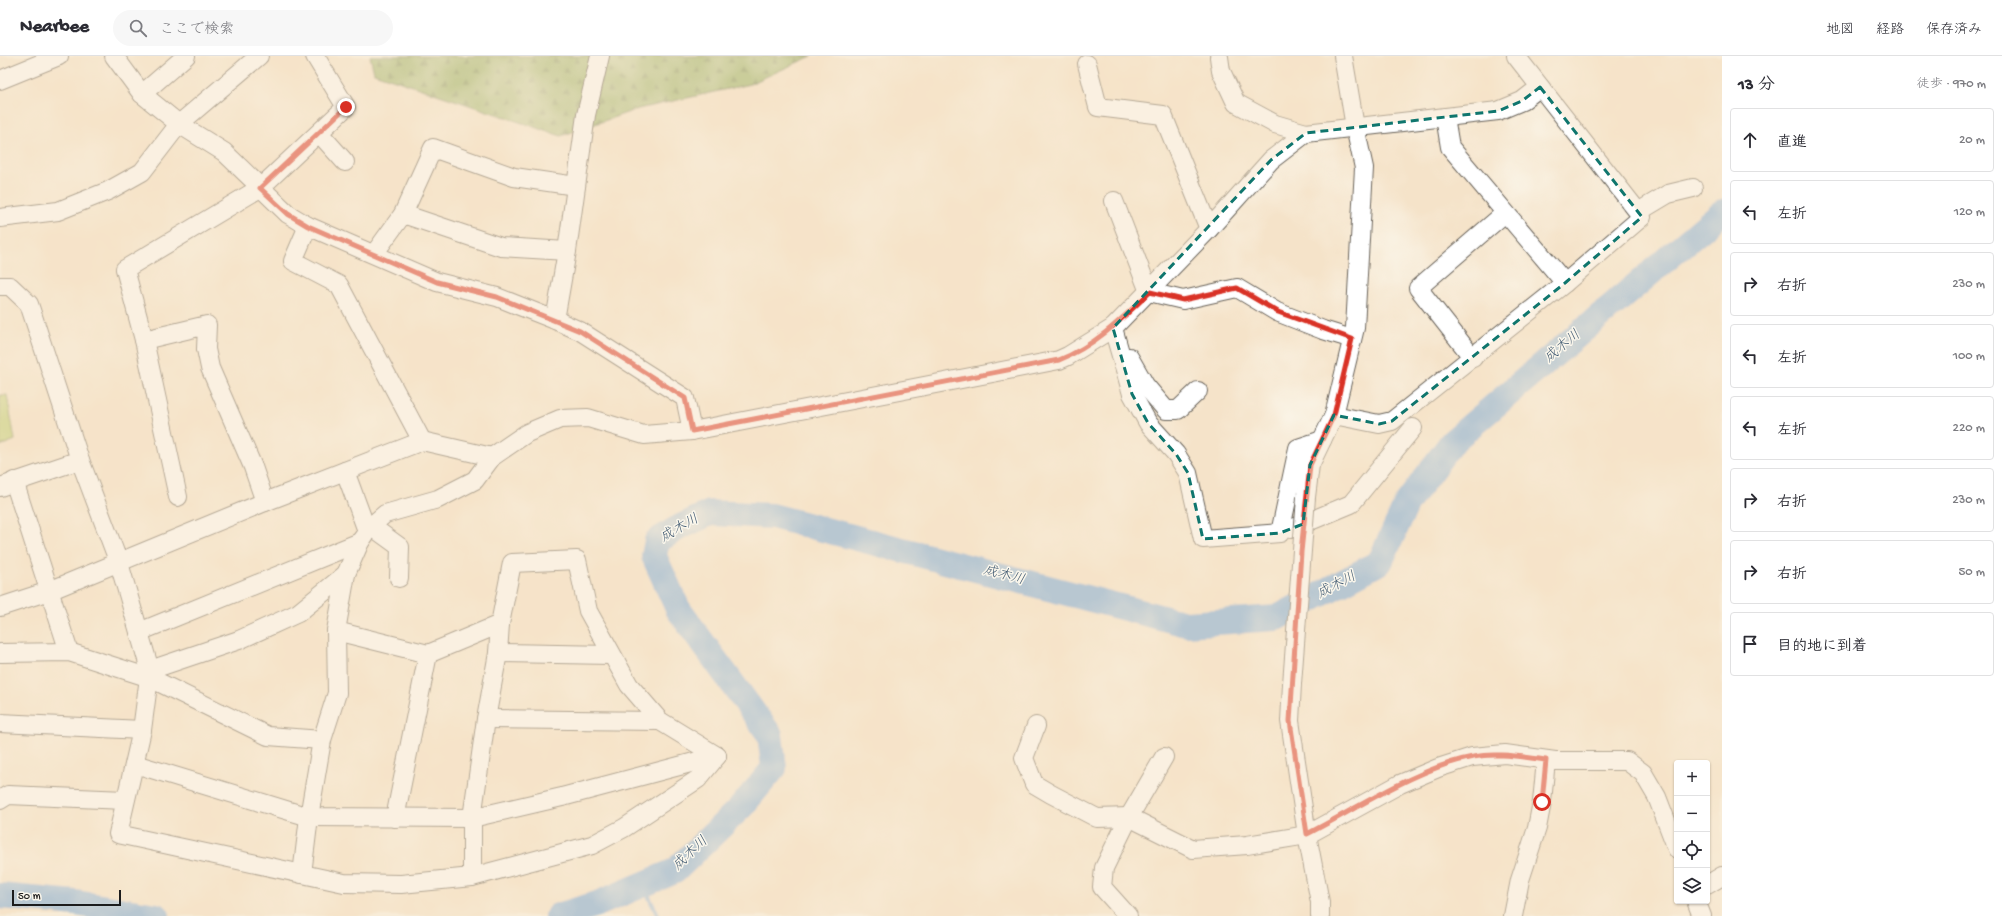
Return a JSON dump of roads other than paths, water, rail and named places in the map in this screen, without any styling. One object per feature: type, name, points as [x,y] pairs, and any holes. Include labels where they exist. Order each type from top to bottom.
[{"type":"street","points":[[0,80],[59,56]]},
{"type":"street","points":[[114,56],[142,94],[179,124],[224,152],[288,214],[308,226],[437,282],[497,297],[580,331],[685,398],[692,431]]},
{"type":"street","points":[[142,94],[186,56]]},
{"type":"street","points":[[0,218],[58,211],[108,191],[142,172],[179,124],[259,56]]},
{"type":"street","points":[[178,496],[144,340],[125,269],[260,188],[320,134],[346,107],[315,56]]},
{"type":"street","points":[[555,320],[567,251],[586,115],[600,56]]},
{"type":"street","points":[[1320,916],[1320,902],[1307,834],[1290,721],[1306,497],[1310,465],[1334,415],[1355,328],[1364,168],[1354,127],[1344,56]]},
{"type":"street","points":[[1334,415],[1379,424],[1392,421],[1473,358],[1565,283],[1642,217],[1516,56]]},
{"type":"street","points":[[1219,57],[1221,71],[1236,103],[1275,124],[1306,133],[1498,111],[1522,101],[1540,87]]},
{"type":"street","points":[[1087,64],[1098,107],[1163,115],[1209,229]]},
{"type":"street","points":[[1445,117],[1450,147],[1565,283]]},
{"type":"street","points":[[302,874],[309,817],[322,740],[337,693],[336,631],[346,574],[366,533],[385,514],[438,499],[475,480],[492,457],[527,433],[560,419],[588,418],[644,435],[692,431],[1059,360],[1113,328],[1150,292],[1271,160],[1306,133]]},
{"type":"street","points":[[320,134],[344,162]]},
{"type":"street","points":[[374,254],[403,214],[433,148],[514,177],[576,186]]},
{"type":"street","points":[[1638,212],[1668,194],[1693,188]]},
{"type":"street","points":[[1114,201],[1150,292]]},
{"type":"street","points":[[1473,358],[1418,288],[1505,213]]},
{"type":"street","points":[[403,214],[501,247],[567,251]]},
{"type":"street","points":[[308,226],[293,261],[339,286],[422,441]]},
{"type":"street","points":[[0,286],[10,286],[29,304],[80,460],[119,563],[150,674],[142,730],[118,834],[344,883],[401,884],[472,877],[592,845],[624,828],[698,779],[717,756]]},
{"type":"street","points":[[1150,292],[1183,300],[1237,288],[1278,312],[1352,339]]},
{"type":"street","points":[[144,340],[207,325],[206,349],[210,368],[253,467],[265,502]]},
{"type":"street","points":[[1113,328],[1145,385],[1166,410],[1178,410],[1198,391]]},
{"type":"street","points":[[1113,328],[1132,394],[1148,423],[1176,454],[1188,473],[1203,539],[1280,533],[1351,504],[1413,428]]},
{"type":"street","points":[[1280,533],[1298,448],[1322,440]]},
{"type":"street","points":[[0,607],[49,591],[265,502],[422,441],[492,457]]},
{"type":"street","points":[[69,652],[49,591],[7,484],[80,460]]},
{"type":"street","points":[[345,471],[366,533]]},
{"type":"street","points":[[139,632],[366,533],[400,547],[400,578]]},
{"type":"street","points":[[472,877],[472,818],[486,719],[498,653],[500,624],[512,563],[577,560],[588,611],[611,655],[629,685],[660,721],[717,756]]},
{"type":"street","points":[[150,674],[240,640],[298,613],[346,574]]},
{"type":"street","points":[[336,631],[428,654],[500,624]]},
{"type":"street","points":[[1,651],[69,652],[150,674],[268,736],[322,740]]},
{"type":"street","points":[[498,653],[611,655]]},
{"type":"street","points":[[395,818],[428,654]]},
{"type":"street","points":[[486,719],[660,721]]},
{"type":"street","points":[[0,723],[142,730]]},
{"type":"street","points":[[1036,726],[1024,758],[1034,784],[1097,818],[1129,817],[1193,849],[1247,845],[1307,834],[1400,784],[1438,768],[1472,757],[1505,754],[1546,760],[1610,762],[1627,760],[1643,773],[1658,797],[1674,841]]},
{"type":"street","points":[[135,764],[309,817],[472,818],[562,797],[717,756]]},
{"type":"street","points":[[1128,916],[1102,887],[1104,868],[1129,817],[1164,757]]},
{"type":"street","points":[[1514,916],[1520,880],[1537,828],[1542,802],[1546,760]]},
{"type":"street","points":[[0,800],[8,795],[125,800]]},
{"type":"street","points":[[1710,883],[1722,876]]},
{"type":"street","points":[[1697,904],[1702,916]]},
{"type":"waterway","name":"成木川","points":[[558,916],[597,904],[675,871],[742,806],[774,768],[770,735],[678,609],[654,556],[657,541],[678,528],[710,513],[772,516],[1186,624],[1277,618],[1380,562],[1407,503],[1452,442],[1722,212]]},
{"type":"waterway","points":[[643,885],[658,916]]},
{"type":"waterway","name":"成木川","points":[[0,896],[76,903],[157,916]]}]
